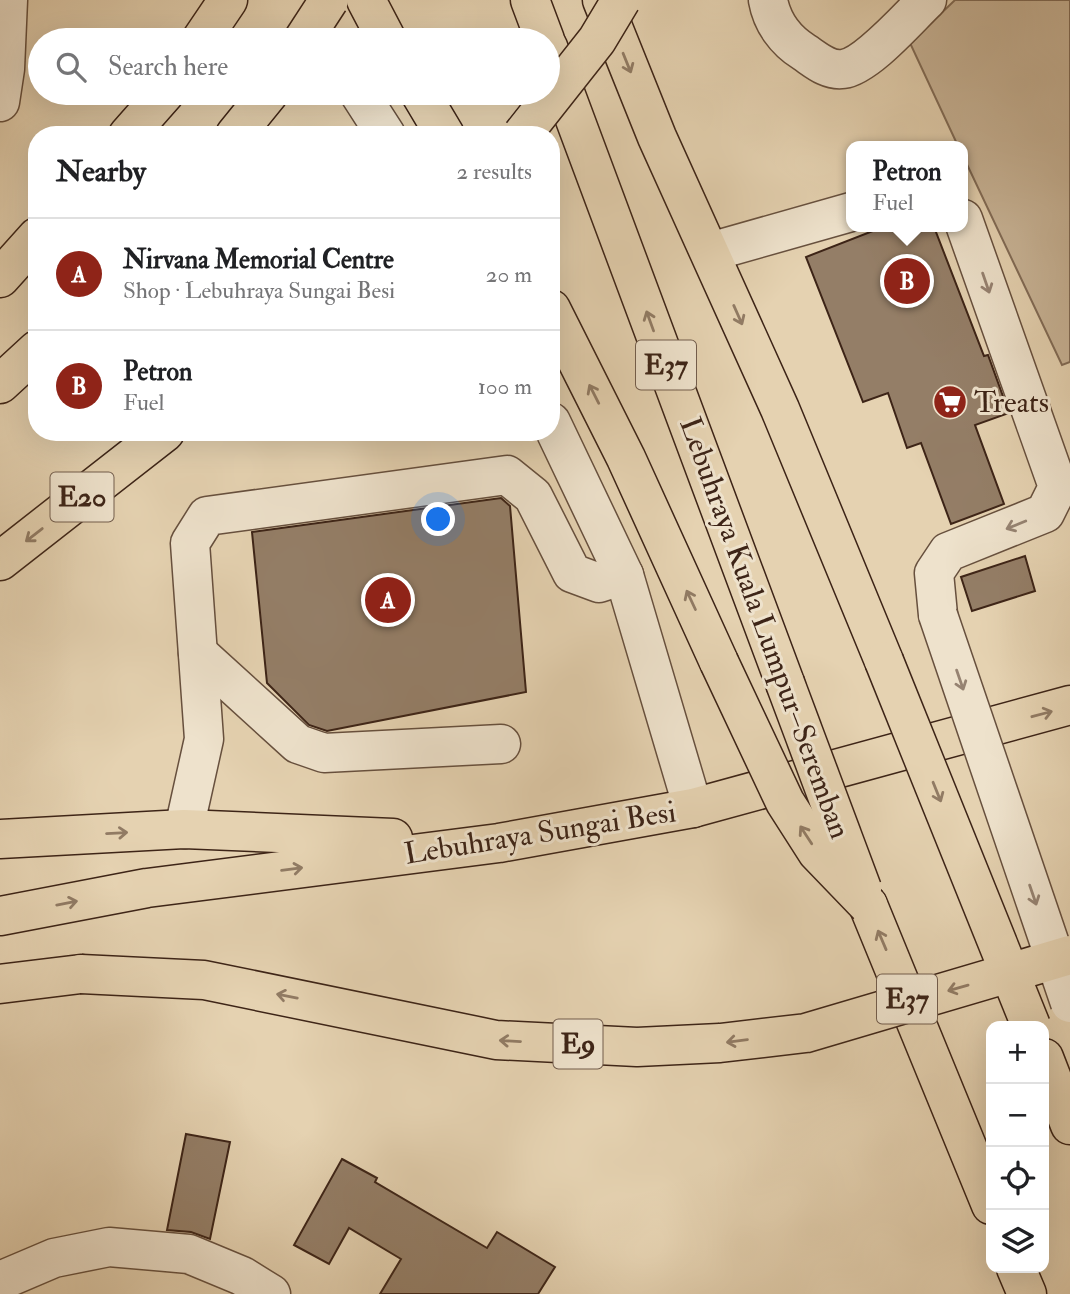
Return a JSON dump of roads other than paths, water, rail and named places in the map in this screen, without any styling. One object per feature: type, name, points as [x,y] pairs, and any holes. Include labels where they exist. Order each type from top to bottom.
[{"type":"highway","points":[[209,28],[228,0]]},
{"type":"highway","points":[[311,28],[329,0]]},
{"type":"highway","points":[[366,0],[381,28]]},
{"type":"highway","points":[[530,0],[540,28]]},
{"type":"highway","points":[[602,0],[657,137],[780,409],[1029,1021]]},
{"type":"highway","points":[[560,87],[597,40],[621,0]]},
{"type":"highway","name":"Lebuhraya Kuala Lumpur–Seremban","points":[[560,79],[868,905],[986,1193]]},
{"type":"highway","points":[[136,126],[154,105]]},
{"type":"highway","points":[[242,126],[259,105]]},
{"type":"highway","points":[[427,105],[440,126]]},
{"type":"highway","points":[[529,126],[546,105]]},
{"type":"highway","points":[[0,278],[28,247]]},
{"type":"highway","points":[[560,327],[626,458],[785,802],[817,852],[868,905]]},
{"type":"highway","points":[[0,384],[28,358]]},
{"type":"highway","name":"E20","points":[[0,561],[153,441]]},
{"type":"highway","name":"Lebuhraya Sungai Besi","points":[[0,916],[147,888],[499,843],[692,808],[1070,705]]},
{"type":"highway","points":[[0,839],[184,829],[499,843]]},
{"type":"highway","name":"E9","points":[[0,984],[81,974],[204,979],[496,1040],[637,1047],[720,1043],[806,1033],[1070,955]]},
{"type":"highway","points":[[1049,1071],[1070,1125]]},
{"type":"highway","points":[[1018,1273],[1027,1294]]},
{"type":"street","points":[[0,102],[5,69],[8,0]]},
{"type":"street","points":[[308,0],[323,28]]},
{"type":"street","points":[[768,0],[775,23],[793,45],[826,66],[844,69],[867,58],[927,0]]},
{"type":"street","points":[[367,105],[380,126]]},
{"type":"street","points":[[710,252],[846,213]]},
{"type":"street","points":[[968,232],[1058,487],[1045,513],[948,552],[934,573],[938,615],[1070,1003]]},
{"type":"street","points":[[560,441],[624,575],[692,808]]},
{"type":"street","points":[[184,829],[204,739],[190,543],[207,516],[508,475],[533,496],[572,573],[599,583],[624,575]]},
{"type":"street","points":[[198,653],[298,744],[324,753],[502,744]]},
{"type":"street","points":[[0,1281],[54,1258],[109,1247],[189,1254],[242,1276],[271,1294]]},
{"type":"place","name":"Petron","points":[[907,281]]},
{"type":"place","name":"Treats","points":[[950,402]]},
{"type":"place","name":"Nirvana Memorial Centre","points":[[388,600]]}]
